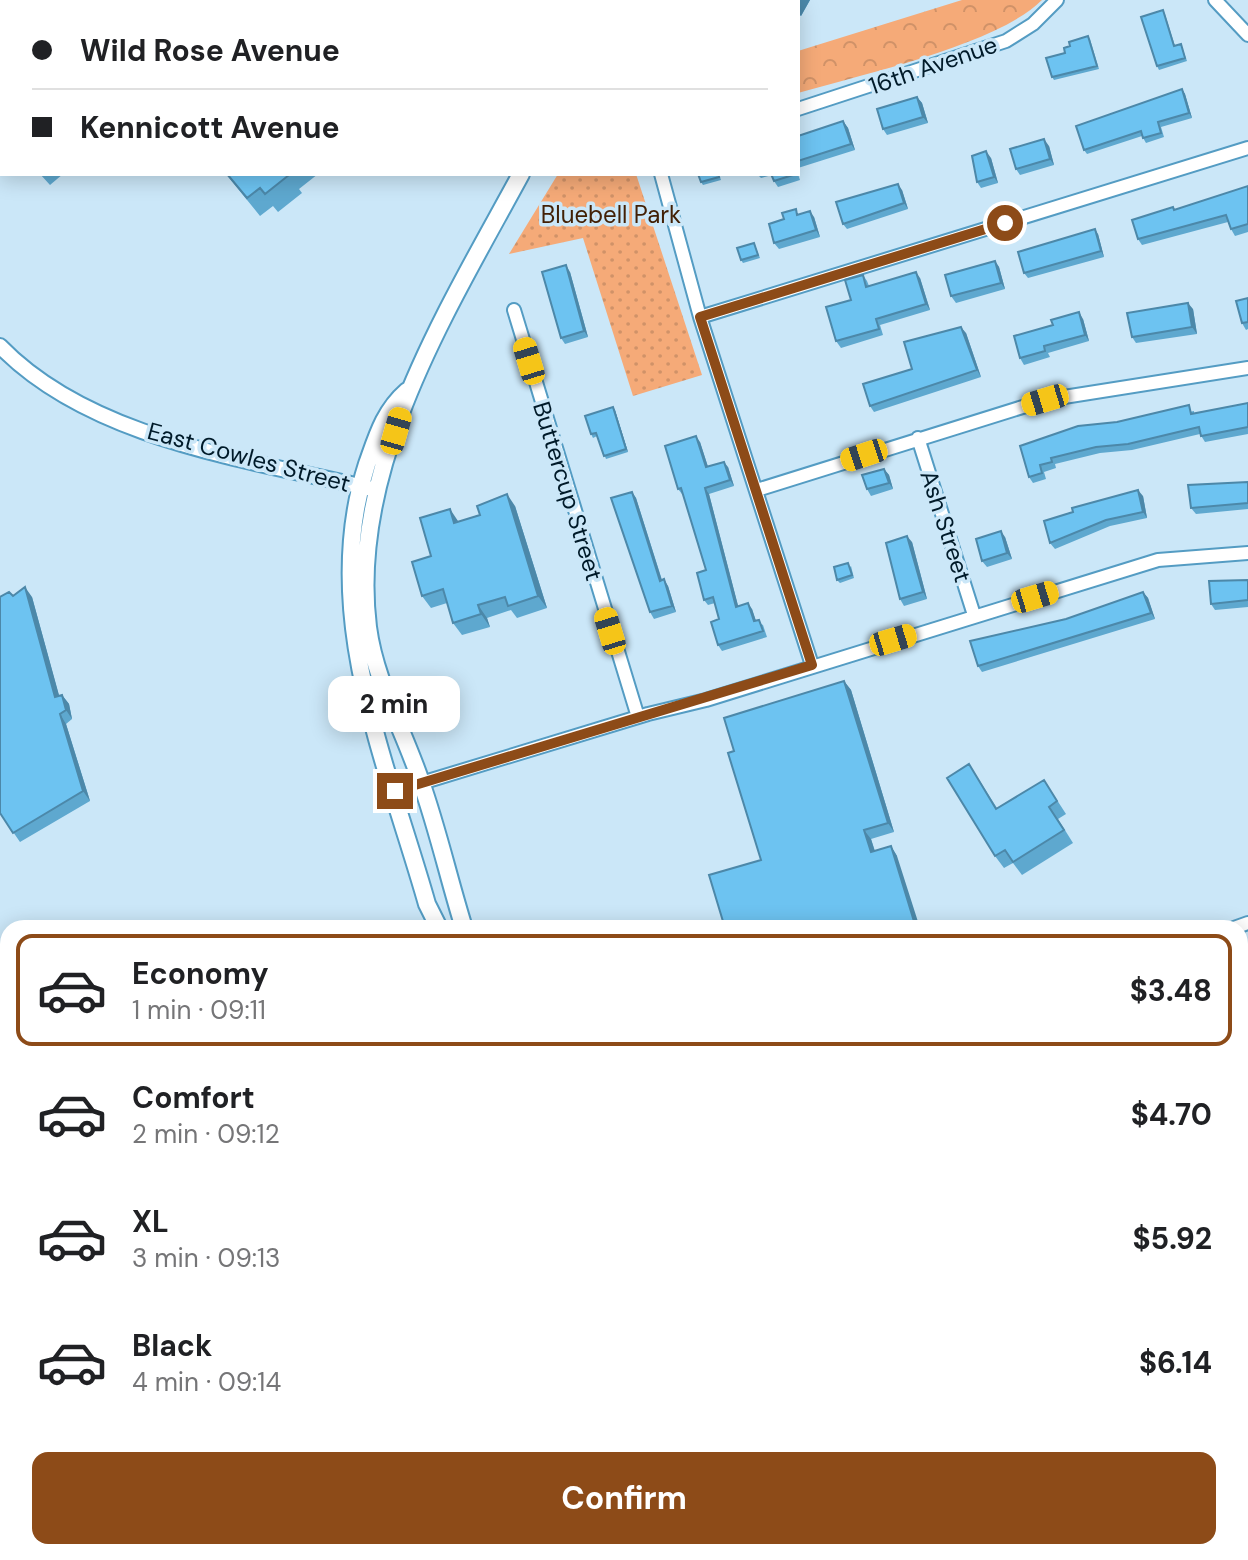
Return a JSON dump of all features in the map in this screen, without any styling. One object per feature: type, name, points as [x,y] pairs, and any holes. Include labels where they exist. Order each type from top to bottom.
[{"type":"main road","points":[[435,920],[427,904],[366,701],[353,628],[351,552],[368,488],[408,390],[520,176]]},
{"type":"main road","points":[[368,488],[368,628],[376,666],[422,783],[462,920]]},
{"type":"street","name":"16th Avenue","points":[[800,108],[992,47],[1033,24],[1057,0]]},
{"type":"street","points":[[1215,0],[1248,35]]},
{"type":"street","points":[[700,317],[1248,148]]},
{"type":"street","points":[[662,176],[700,317],[812,665]]},
{"type":"street","name":"Buttercup Street","points":[[514,310],[638,717]]},
{"type":"street","name":"East Cowles Street","points":[[0,346],[22,368],[81,405],[162,438],[368,488]]},
{"type":"street","points":[[757,490],[1045,400],[1248,368]]},
{"type":"street","name":"Ash Street","points":[[918,438],[974,615]]},
{"type":"street","points":[[395,791],[638,717],[706,700],[1158,560],[1248,553]]},
{"type":"green space","points":[[962,0],[1042,0],[994,31],[962,44],[800,92],[800,50]]},
{"type":"green space","name":"Bluebell Park","points":[[557,176],[637,176],[702,375],[633,396],[583,238],[509,254]]},
{"type":"building","points":[[1163,10],[1174,46],[1181,44],[1185,58],[1157,66],[1141,17]]},
{"type":"building","points":[[1088,36],[1097,66],[1052,77],[1046,58],[1065,53],[1064,48],[1070,46],[1069,42]]},
{"type":"building","points":[[1182,89],[1189,113],[1158,122],[1161,133],[1143,138],[1141,131],[1084,150],[1076,126]]},
{"type":"building","points":[[917,97],[923,117],[883,129],[877,109]]},
{"type":"building","points":[[843,121],[851,144],[800,160],[800,135]]},
{"type":"building","points":[[1044,139],[1050,159],[1016,169],[1010,149]]},
{"type":"building","points":[[986,151],[994,177],[977,182],[972,156]]},
{"type":"building","points":[[229,176],[288,176],[265,194],[260,188],[247,198]]},
{"type":"building","points":[[699,176],[719,177],[701,182]]},
{"type":"building","points":[[772,176],[790,176],[774,181]]},
{"type":"building","points":[[898,184],[904,203],[843,224],[836,202]]},
{"type":"building","points":[[1248,186],[1248,224],[1231,229],[1226,215],[1138,239],[1132,220]]},
{"type":"building","points":[[796,209],[797,215],[810,211],[816,230],[774,243],[769,224],[784,219],[782,213]]},
{"type":"building","points":[[1095,229],[1101,251],[1024,273],[1018,252]]},
{"type":"building","points":[[754,243],[758,255],[741,260],[737,248]]},
{"type":"building","points":[[995,261],[1001,283],[951,296],[945,275]]},
{"type":"building","points":[[566,265],[584,331],[561,338],[542,272]]},
{"type":"building","points":[[916,272],[926,304],[876,319],[879,329],[836,341],[826,307],[851,300],[845,280],[863,275],[866,287]]},
{"type":"building","points":[[1248,298],[1248,322],[1242,323],[1236,301]]},
{"type":"building","points":[[1188,303],[1192,327],[1132,337],[1127,313]]},
{"type":"building","points":[[1079,312],[1085,335],[1044,346],[1045,351],[1020,358],[1014,336],[1053,325],[1051,320]]},
{"type":"building","points":[[961,327],[977,370],[870,406],[863,384],[912,369],[904,342]]},
{"type":"building","points":[[1248,403],[1248,427],[1201,436],[1199,427],[1128,444],[1096,447],[1051,458],[1052,462],[1040,465],[1042,473],[1029,477],[1020,446],[1078,426],[1117,422],[1189,405],[1191,414]]},
{"type":"building","points":[[613,407],[626,449],[604,456],[596,433],[591,434],[585,416]]},
{"type":"building","points":[[696,436],[706,467],[724,462],[730,480],[705,488],[736,607],[748,603],[754,621],[759,620],[763,631],[718,645],[711,622],[719,619],[713,597],[704,600],[697,573],[706,570],[665,446]]},
{"type":"building","points":[[884,469],[889,483],[867,489],[862,475]]},
{"type":"building","points":[[1248,482],[1248,503],[1191,508],[1188,485]]},
{"type":"building","points":[[1138,490],[1143,512],[1106,520],[1050,543],[1044,521],[1073,512],[1072,508]]},
{"type":"building","points":[[632,492],[660,581],[664,579],[672,606],[650,612],[611,498]]},
{"type":"building","points":[[507,494],[538,596],[508,606],[505,597],[478,605],[481,614],[453,623],[443,589],[422,596],[412,562],[431,556],[420,518],[450,509],[454,523],[480,515],[477,506]]},
{"type":"building","points":[[1001,531],[1007,553],[982,561],[976,539]]},
{"type":"building","points":[[907,536],[923,592],[900,599],[886,543]]},
{"type":"building","points":[[848,563],[852,575],[837,580],[834,567]]},
{"type":"building","points":[[1248,580],[1248,600],[1211,604],[1209,581]]},
{"type":"building","points":[[25,587],[55,697],[62,695],[66,710],[60,714],[83,791],[13,833],[0,813],[0,597],[9,592],[13,596]]},
{"type":"building","points":[[1143,592],[1151,613],[978,666],[970,641],[1066,619]]},
{"type":"building","points":[[844,681],[888,823],[864,830],[871,852],[891,846],[914,920],[723,920],[709,875],[761,860],[728,753],[734,751],[724,718]]},
{"type":"building","points":[[969,764],[996,809],[1044,780],[1057,801],[1049,807],[1064,830],[1013,862],[1005,850],[995,856],[947,778]]},
{"type":"route","points":[[395,791],[648,714],[706,700],[812,665],[700,317],[1005,223]]}]
